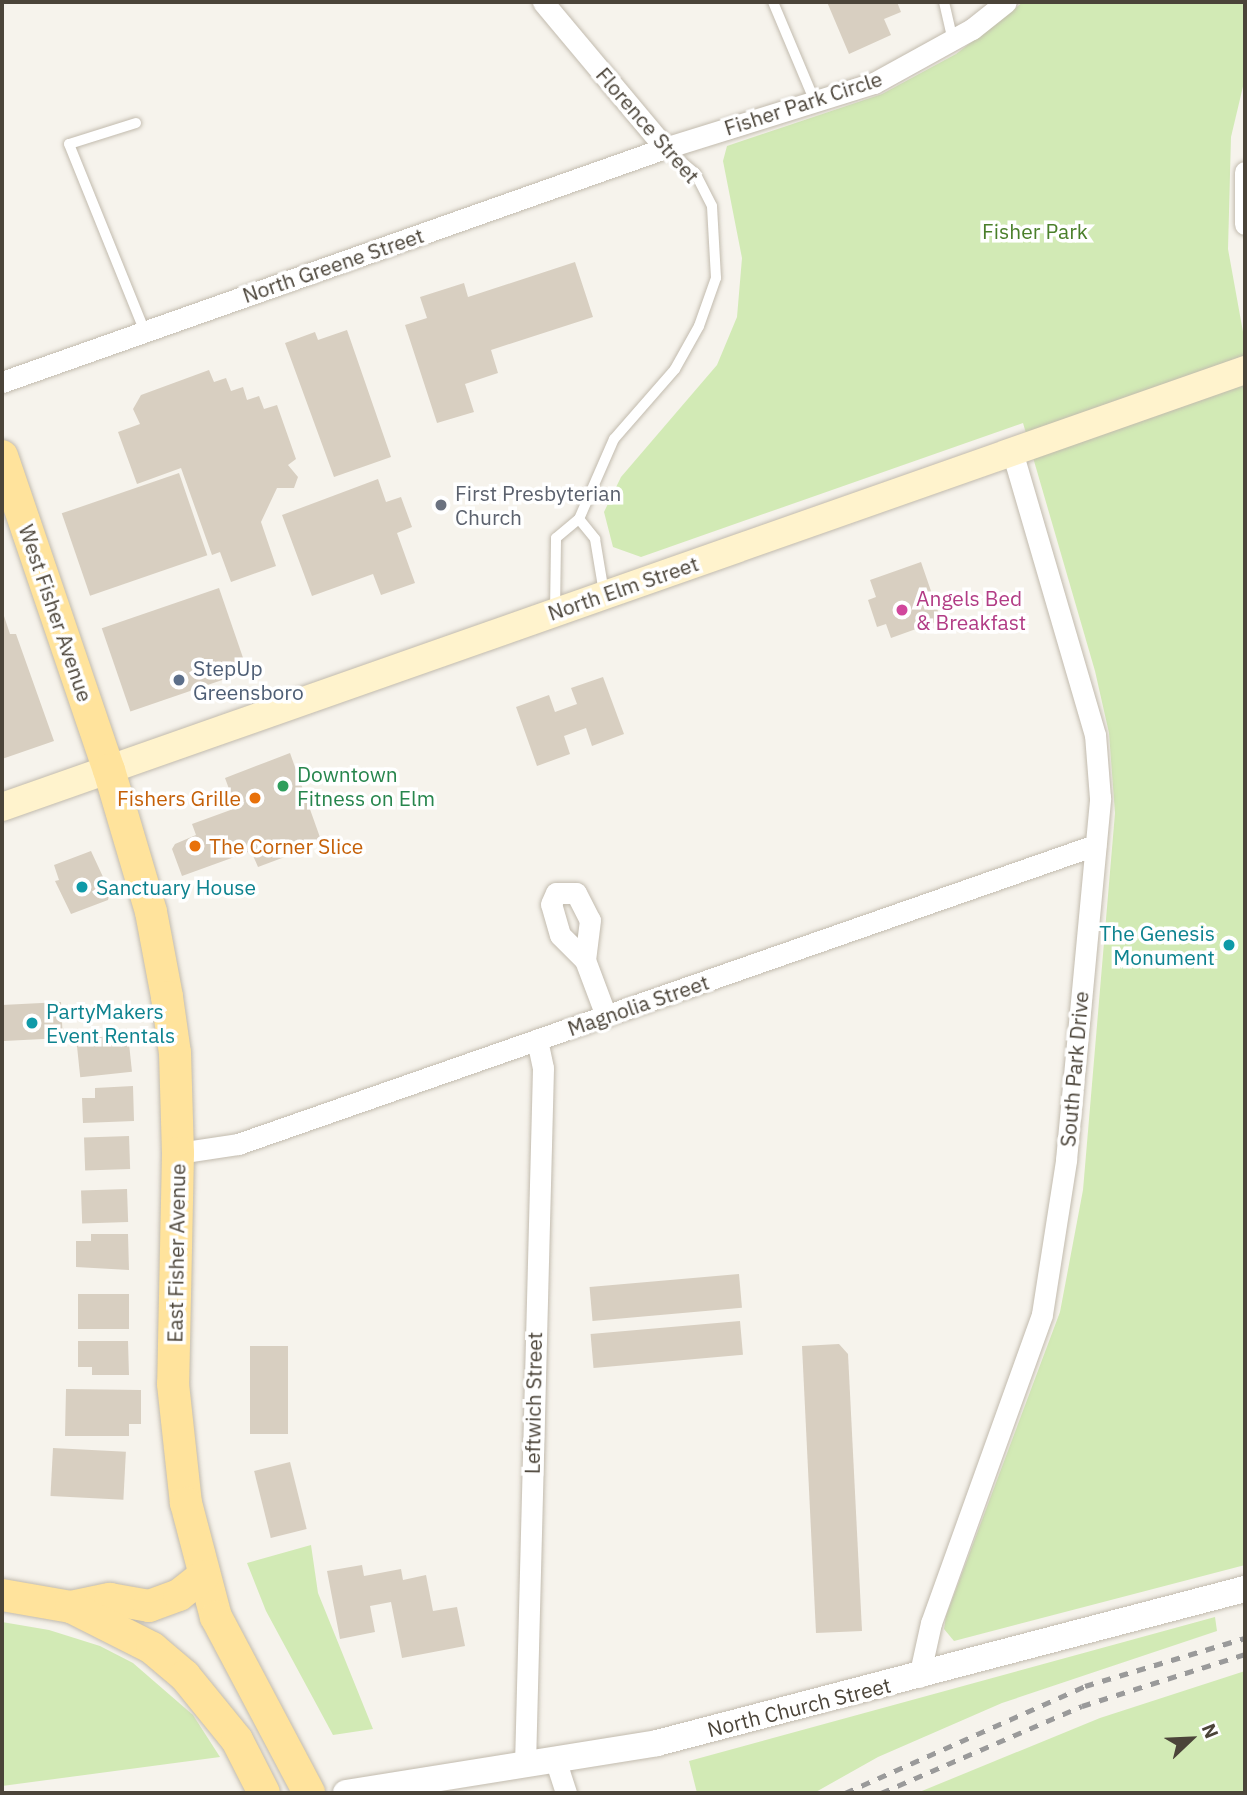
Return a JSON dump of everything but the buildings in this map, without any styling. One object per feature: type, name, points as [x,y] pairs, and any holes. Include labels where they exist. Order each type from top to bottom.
[{"type":"main road","name":"North Elm Street","points":[[2,807],[1245,370]]},
{"type":"main road","name":"West Fisher Avenue","points":[[2,456],[109,770]]},
{"type":"main road","name":"East Fisher Avenue","points":[[109,770],[159,952],[175,1053],[178,1153],[176,1423],[186,1503],[203,1576],[216,1617],[309,1793]]},
{"type":"main road","points":[[71,1607],[110,1600],[149,1606],[178,1595],[203,1576]]},
{"type":"main road","points":[[2,1595],[71,1607],[152,1648],[185,1676],[237,1741],[264,1793]]},
{"type":"street","name":"Florence Street","points":[[543,2],[665,148]]},
{"type":"street","name":"Fisher Park Circle","points":[[665,148],[874,83],[953,40],[1006,2]]},
{"type":"street","name":"North Greene Street","points":[[2,382],[665,148]]},
{"type":"street","points":[[1245,172],[1245,224]]},
{"type":"street","name":"South Park Drive","points":[[919,1676],[931,1623],[1042,1314],[1066,1160],[1100,798],[1095,735],[1012,452]]},
{"type":"street","name":"Magnolia Street","points":[[178,1153],[238,1144],[1094,845]]},
{"type":"street","points":[[586,960],[606,1016]]},
{"type":"street","name":"Leftwich Street","points":[[525,1766],[543,1068],[537,1040]]},
{"type":"street","name":"North Church Street","points":[[346,1793],[556,1762],[657,1743],[1245,1589]]},
{"type":"street","points":[[556,1762],[566,1793]]},
{"type":"lane","points":[[773,2],[815,102]]},
{"type":"lane","points":[[944,2],[953,40]]},
{"type":"lane","points":[[136,123],[69,144],[145,332]]},
{"type":"lane","name":"Florence Street","points":[[555,612],[556,538],[579,519],[614,439],[675,369],[699,326],[716,278],[712,206],[695,173],[665,148]]},
{"type":"lane","points":[[579,519],[595,539],[605,595]]},
{"type":"green space","name":"Fisher Park","points":[[1023,2],[1245,2],[1245,78],[1231,137],[1228,249],[1245,343],[1245,1565],[954,1641],[944,1629],[946,1616],[1060,1312],[1083,1190],[1115,813],[1109,733],[1095,671],[1023,423],[641,557],[613,547],[604,512],[621,477],[717,365],[737,317],[742,258],[723,161],[727,146],[882,94],[956,54]]},
{"type":"green space","points":[[311,1545],[318,1593],[373,1729],[333,1735],[266,1611],[247,1563]]},
{"type":"green space","points":[[1215,1617],[1217,1631],[1002,1703],[878,1757],[814,1793],[697,1793],[689,1761]]},
{"type":"green space","points":[[2,1622],[49,1630],[100,1646],[133,1663],[193,1715],[220,1757],[2,1786]]},
{"type":"green space","points":[[1245,1671],[1245,1793],[917,1793],[1100,1718]]},
{"type":"railway","points":[[845,1793],[1085,1686],[1245,1638]]},
{"type":"railway","points":[[881,1793],[1082,1706],[1245,1654]]},
{"type":"place","name":"First Presbyterian Church","points":[[441,505]]},
{"type":"place","name":"Angels Bed & Breakfast","points":[[902,610]]},
{"type":"place","name":"StepUp Greensboro","points":[[179,680]]},
{"type":"place","name":"Downtown Fitness on Elm","points":[[283,786]]},
{"type":"place","name":"Fishers Grille","points":[[255,798]]},
{"type":"place","name":"The Corner Slice","points":[[195,846]]},
{"type":"place","name":"Sanctuary House","points":[[82,887]]},
{"type":"place","name":"The Genesis Monument","points":[[1229,945]]},
{"type":"place","name":"PartyMakers Event Rentals","points":[[32,1023]]}]
